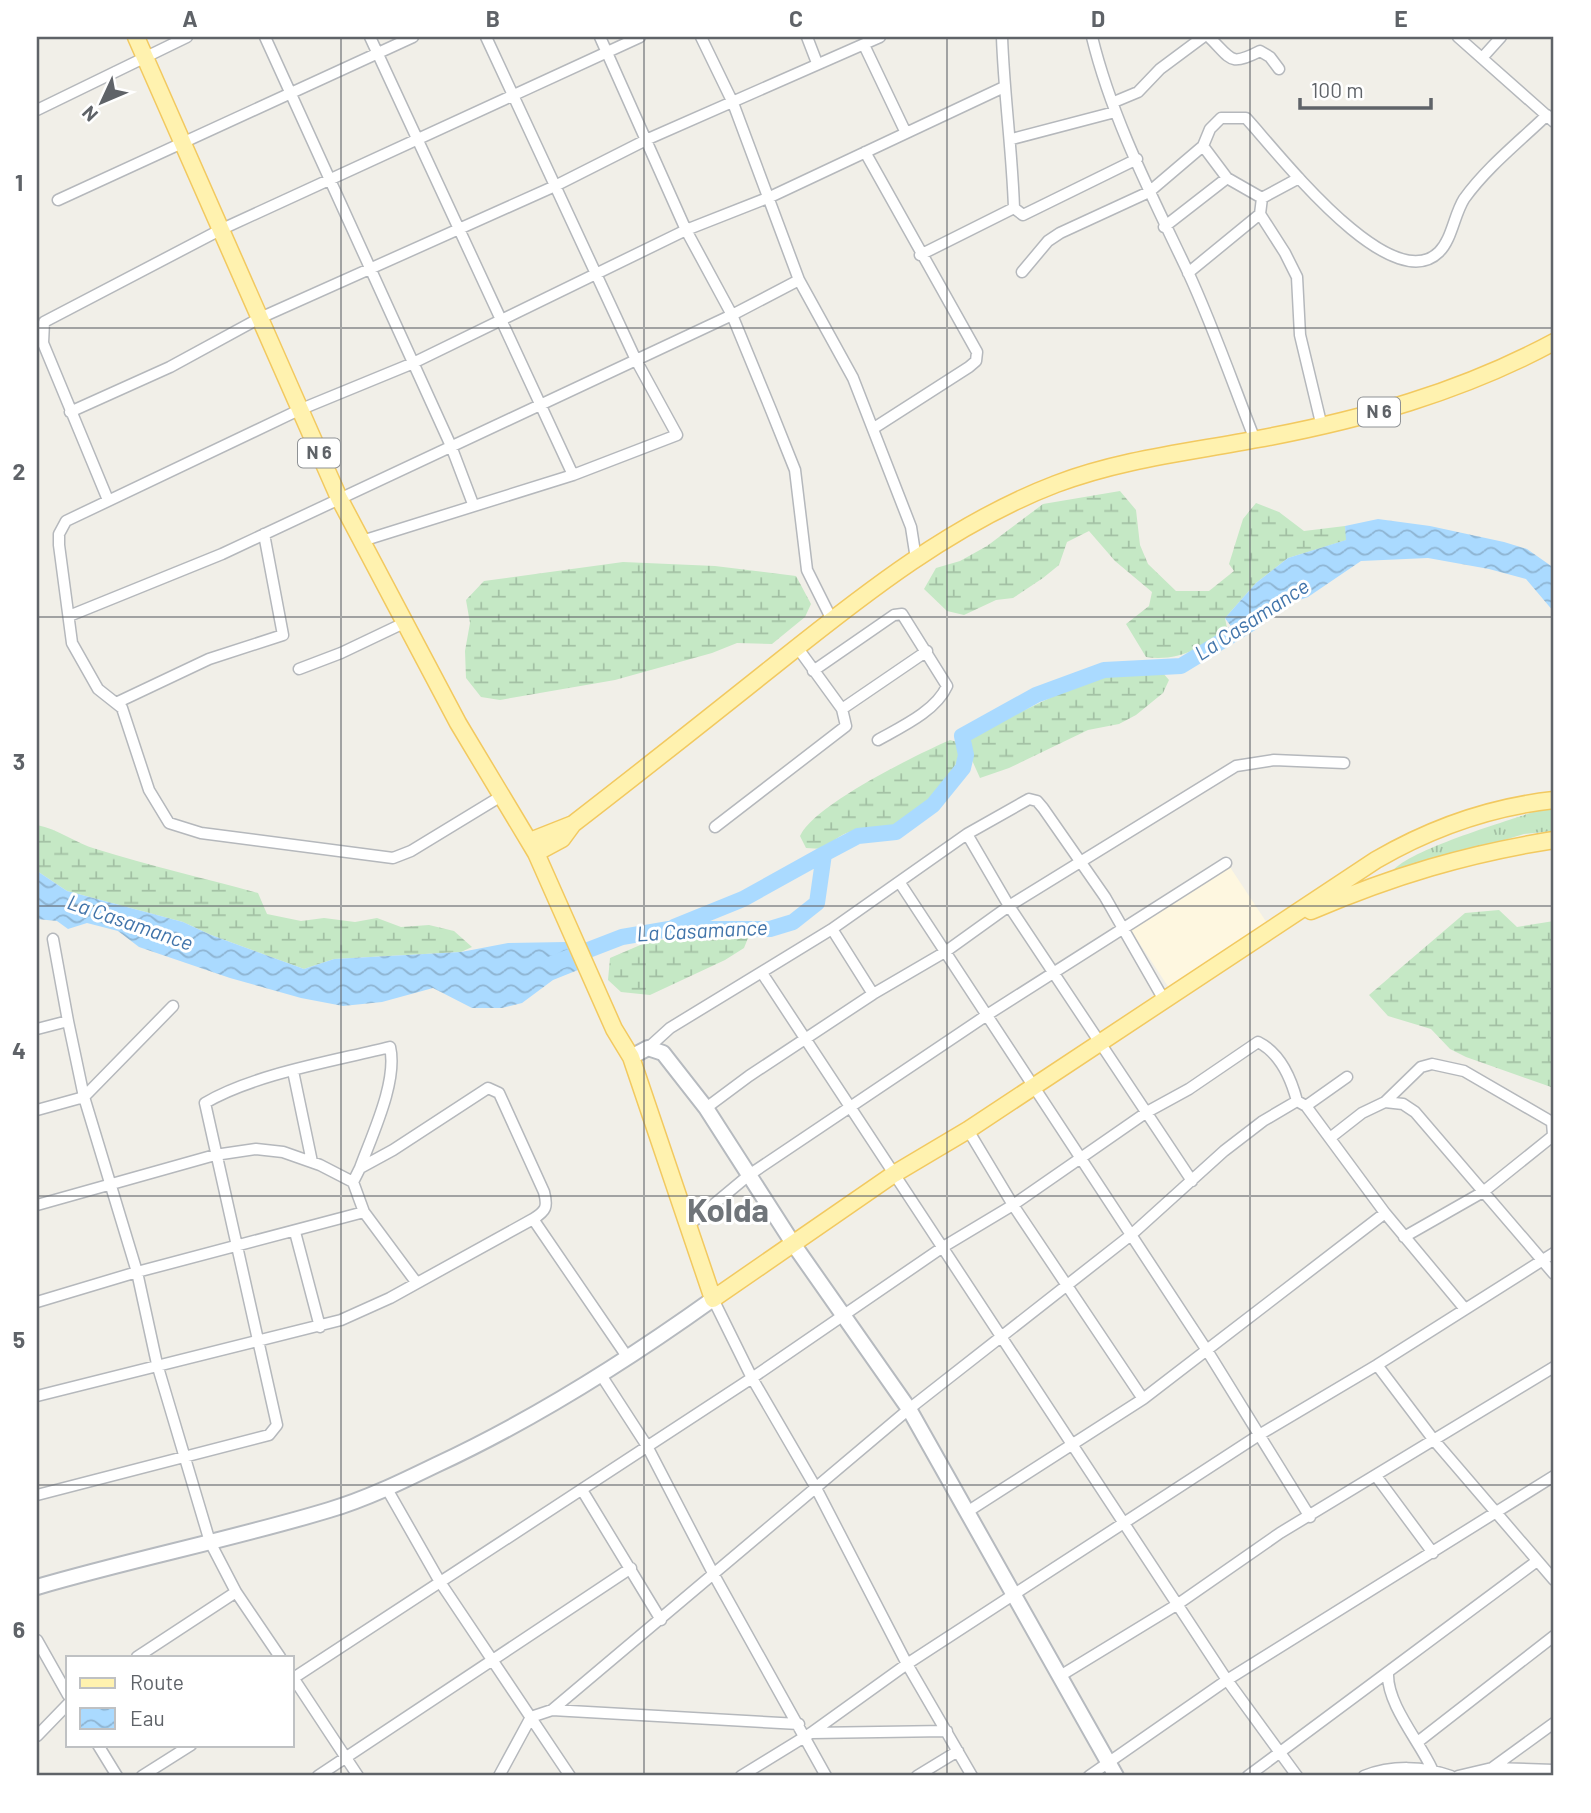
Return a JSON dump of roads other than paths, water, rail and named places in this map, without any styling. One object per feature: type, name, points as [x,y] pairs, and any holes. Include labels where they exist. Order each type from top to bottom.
[{"type":"main road","name":"N 6","points":[[136,37],[339,498],[458,723],[533,847]]},
{"type":"main road","name":"N 6","points":[[533,847],[573,824],[832,620],[916,559],[988,514],[1055,484],[1111,465],[1353,421],[1469,383],[1554,342]]},
{"type":"main road","points":[[37,1587],[138,1558],[210,1542],[328,1510],[387,1489],[526,1421],[601,1376],[894,1174],[968,1129],[1286,922],[1337,884],[1412,839],[1458,820],[1527,803],[1554,800]]},
{"type":"main road","name":"N 6","points":[[533,847],[562,839],[573,824]]},
{"type":"main road","points":[[551,881],[551,865],[562,839]]},
{"type":"main road","points":[[1286,922],[1364,887],[1432,865],[1554,840]]},
{"type":"main road","points":[[533,847],[564,910],[614,1029],[631,1057],[713,1299]]},
{"type":"main road","points":[[631,1057],[648,1048],[663,1053],[706,1108],[794,1245],[844,1312],[909,1409],[1113,1770]]},
{"type":"street","points":[[37,110],[144,55],[187,37]]},
{"type":"street","points":[[265,37],[411,364],[451,446],[473,504]]},
{"type":"street","points":[[370,37],[573,475]]},
{"type":"street","points":[[58,200],[413,37]]},
{"type":"street","points":[[362,541],[473,504],[573,475],[677,435],[636,360],[486,37]]},
{"type":"street","points":[[600,37],[687,230],[732,315],[794,470],[807,570],[832,620]]},
{"type":"street","points":[[108,500],[43,343],[44,321],[220,230],[331,181],[606,50],[640,37]]},
{"type":"street","points":[[701,37],[733,103],[799,280],[825,322],[874,428],[911,527],[916,559]]},
{"type":"street","points":[[807,37],[817,63]]},
{"type":"street","points":[[70,412],[170,367],[260,318],[555,186],[648,139],[880,37]]},
{"type":"street","points":[[1002,37],[1004,87],[1012,139],[1014,208]]},
{"type":"street","points":[[1092,37],[1114,107],[1164,227],[1188,273],[1255,440]]},
{"type":"street","points":[[1012,139],[1114,107],[1138,92],[1160,69],[1206,37],[1233,60],[1240,61],[1260,51],[1270,57],[1279,69]]},
{"type":"street","points":[[1022,272],[1048,241],[1149,192],[1203,146],[1210,129],[1222,118],[1246,118],[1332,214],[1369,242],[1401,259],[1423,260],[1441,250],[1462,202],[1482,176],[1550,119],[1458,37]]},
{"type":"street","points":[[1482,58],[1501,37]]},
{"type":"street","points":[[863,45],[905,131]]},
{"type":"street","points":[[503,794],[411,850],[393,858],[201,833],[169,823],[157,807],[126,719],[116,703],[99,689],[72,643],[60,534],[66,522],[299,410],[411,364],[687,230],[770,197],[905,131],[1004,87]]},
{"type":"street","points":[[1203,146],[1227,177],[1262,198]]},
{"type":"street","points":[[865,152],[920,255],[950,300],[977,352],[976,361],[874,428]]},
{"type":"street","points":[[1014,208],[1023,215],[1137,159]]},
{"type":"street","points":[[1164,227],[1227,177]]},
{"type":"street","points":[[1262,198],[1298,178]]},
{"type":"street","points":[[1262,198],[1260,214],[1297,277],[1300,335],[1322,427]]},
{"type":"street","points":[[920,255],[1014,208]]},
{"type":"street","points":[[1188,273],[1260,214]]},
{"type":"street","points":[[69,616],[264,534],[732,315],[799,280]]},
{"type":"street","points":[[116,703],[209,659],[283,635],[264,534]]},
{"type":"street","points":[[813,671],[899,613],[927,651],[947,686],[943,696],[910,722],[878,740]]},
{"type":"street","points":[[299,669],[341,653],[404,623]]},
{"type":"street","points":[[715,827],[843,732],[847,720],[842,709],[797,647]]},
{"type":"street","points":[[842,709],[927,651]]},
{"type":"street","points":[[706,1108],[748,1076],[873,994],[946,952],[1009,906],[1236,766],[1274,760],[1344,763]]},
{"type":"street","points":[[648,1048],[670,1028],[832,929],[967,834],[999,819],[1029,799],[1037,801],[1124,929],[1164,1000]]},
{"type":"street","points":[[967,834],[1009,906],[1101,1040],[1192,1181]]},
{"type":"street","points":[[689,1225],[749,1174],[987,1015],[1226,863]]},
{"type":"street","points":[[900,883],[1208,1352],[1310,1517]]},
{"type":"street","points":[[832,929],[873,994]]},
{"type":"street","points":[[53,939],[84,1097],[137,1272],[157,1364],[182,1455],[210,1542],[236,1592],[279,1656]]},
{"type":"street","points":[[762,973],[1073,1442],[1227,1680],[1297,1776]]},
{"type":"street","points":[[37,1110],[84,1097],[173,1006]]},
{"type":"street","points":[[37,1029],[68,1021]]},
{"type":"street","points":[[294,1677],[752,1378],[844,1312],[1013,1205],[1147,1112],[1258,1042],[1276,1058],[1302,1104],[1404,1237],[1465,1309]]},
{"type":"street","points":[[37,1495],[182,1455],[269,1435],[277,1425],[239,1245],[215,1155],[205,1103],[219,1094],[293,1071],[390,1047],[393,1061],[390,1079],[353,1182]]},
{"type":"street","points":[[1330,1138],[1362,1113],[1385,1102],[1422,1067],[1445,1066],[1464,1071],[1552,1122],[1554,1135],[1483,1192],[1404,1237]]},
{"type":"street","points":[[293,1071],[312,1162]]},
{"type":"street","points":[[499,1776],[531,1717],[552,1710],[909,1409],[1003,1338],[1131,1235],[1263,1121],[1302,1104],[1348,1077]]},
{"type":"street","points":[[37,1396],[258,1339],[320,1326],[390,1298],[545,1212],[547,1203],[499,1093],[488,1087],[393,1150],[360,1168]]},
{"type":"street","points":[[1385,1102],[1403,1104],[1415,1112],[1554,1274]]},
{"type":"street","points":[[968,1129],[1013,1205],[1143,1399]]},
{"type":"street","points":[[37,1205],[215,1155],[256,1149],[283,1152],[312,1162],[353,1182],[364,1212],[416,1282]]},
{"type":"street","points":[[37,1302],[137,1272],[364,1212]]},
{"type":"street","points":[[967,1512],[1143,1399],[1208,1352],[1385,1213]]},
{"type":"street","points":[[533,1219],[628,1358]]},
{"type":"street","points":[[295,1232],[320,1326]]},
{"type":"street","points":[[741,1776],[807,1735],[907,1664],[1259,1435],[1377,1365],[1554,1253]]},
{"type":"street","points":[[713,1299],[752,1378],[816,1488],[907,1664],[972,1776]]},
{"type":"street","points":[[1377,1365],[1433,1439],[1554,1580]]},
{"type":"street","points":[[1060,1676],[1178,1604],[1433,1439],[1554,1367]]},
{"type":"street","points":[[601,1376],[647,1446],[714,1575],[807,1735],[826,1776]]},
{"type":"street","points":[[1376,1476],[1433,1553]]},
{"type":"street","points":[[1089,1776],[1113,1770],[1227,1680],[1554,1476]]},
{"type":"street","points":[[387,1489],[440,1582],[570,1776]]},
{"type":"street","points":[[582,1490],[661,1620]]},
{"type":"street","points":[[1248,1776],[1536,1561]]},
{"type":"street","points":[[318,1776],[631,1568]]},
{"type":"street","points":[[139,1656],[236,1592]]},
{"type":"street","points":[[1419,1741],[1554,1636]]},
{"type":"street","points":[[37,1640],[66,1691]]},
{"type":"street","points":[[1388,1674],[1387,1687],[1432,1769]]},
{"type":"street","points":[[294,1679],[358,1776]]},
{"type":"street","points":[[37,1736],[66,1706]]},
{"type":"street","points":[[552,1710],[799,1724]]},
{"type":"street","points":[[1492,1768],[1554,1723]]},
{"type":"street","points":[[807,1735],[947,1731]]},
{"type":"street","points":[[99,1746],[117,1776]]},
{"type":"street","points":[[142,1776],[189,1746]]},
{"type":"street","points":[[917,1776],[958,1751]]},
{"type":"street","points":[[1458,1776],[1492,1768],[1554,1770]]},
{"type":"street","points":[[1364,1776],[1388,1769],[1432,1769],[1451,1776]]},
{"type":"water","points":[[1378,519],[1430,526],[1527,549],[1554,568],[1554,612],[1526,579],[1489,569],[1428,558],[1361,561],[1308,597],[1285,605],[1240,639],[1225,618],[1256,583],[1288,558],[1346,540],[1345,526]]},
{"type":"water","points":[[37,871],[67,891],[183,922],[304,969],[334,959],[461,952],[508,943],[566,942],[578,970],[553,980],[522,1003],[502,1008],[472,1008],[433,988],[382,1002],[343,1006],[301,998],[230,978],[139,947],[118,931],[87,923],[68,929],[57,921],[37,919]]},
{"type":"waterway","name":"La Casamance","points":[[552,964],[622,937],[669,929],[770,929],[793,922],[817,903],[824,854],[858,836],[896,832],[933,805],[963,768],[966,755],[962,736],[1036,695],[1104,670],[1181,666],[1253,622]]},
{"type":"waterway","points":[[674,927],[743,899],[824,854]]},
{"type":"district","name":"Kolda","points":[[728,1210]]}]
